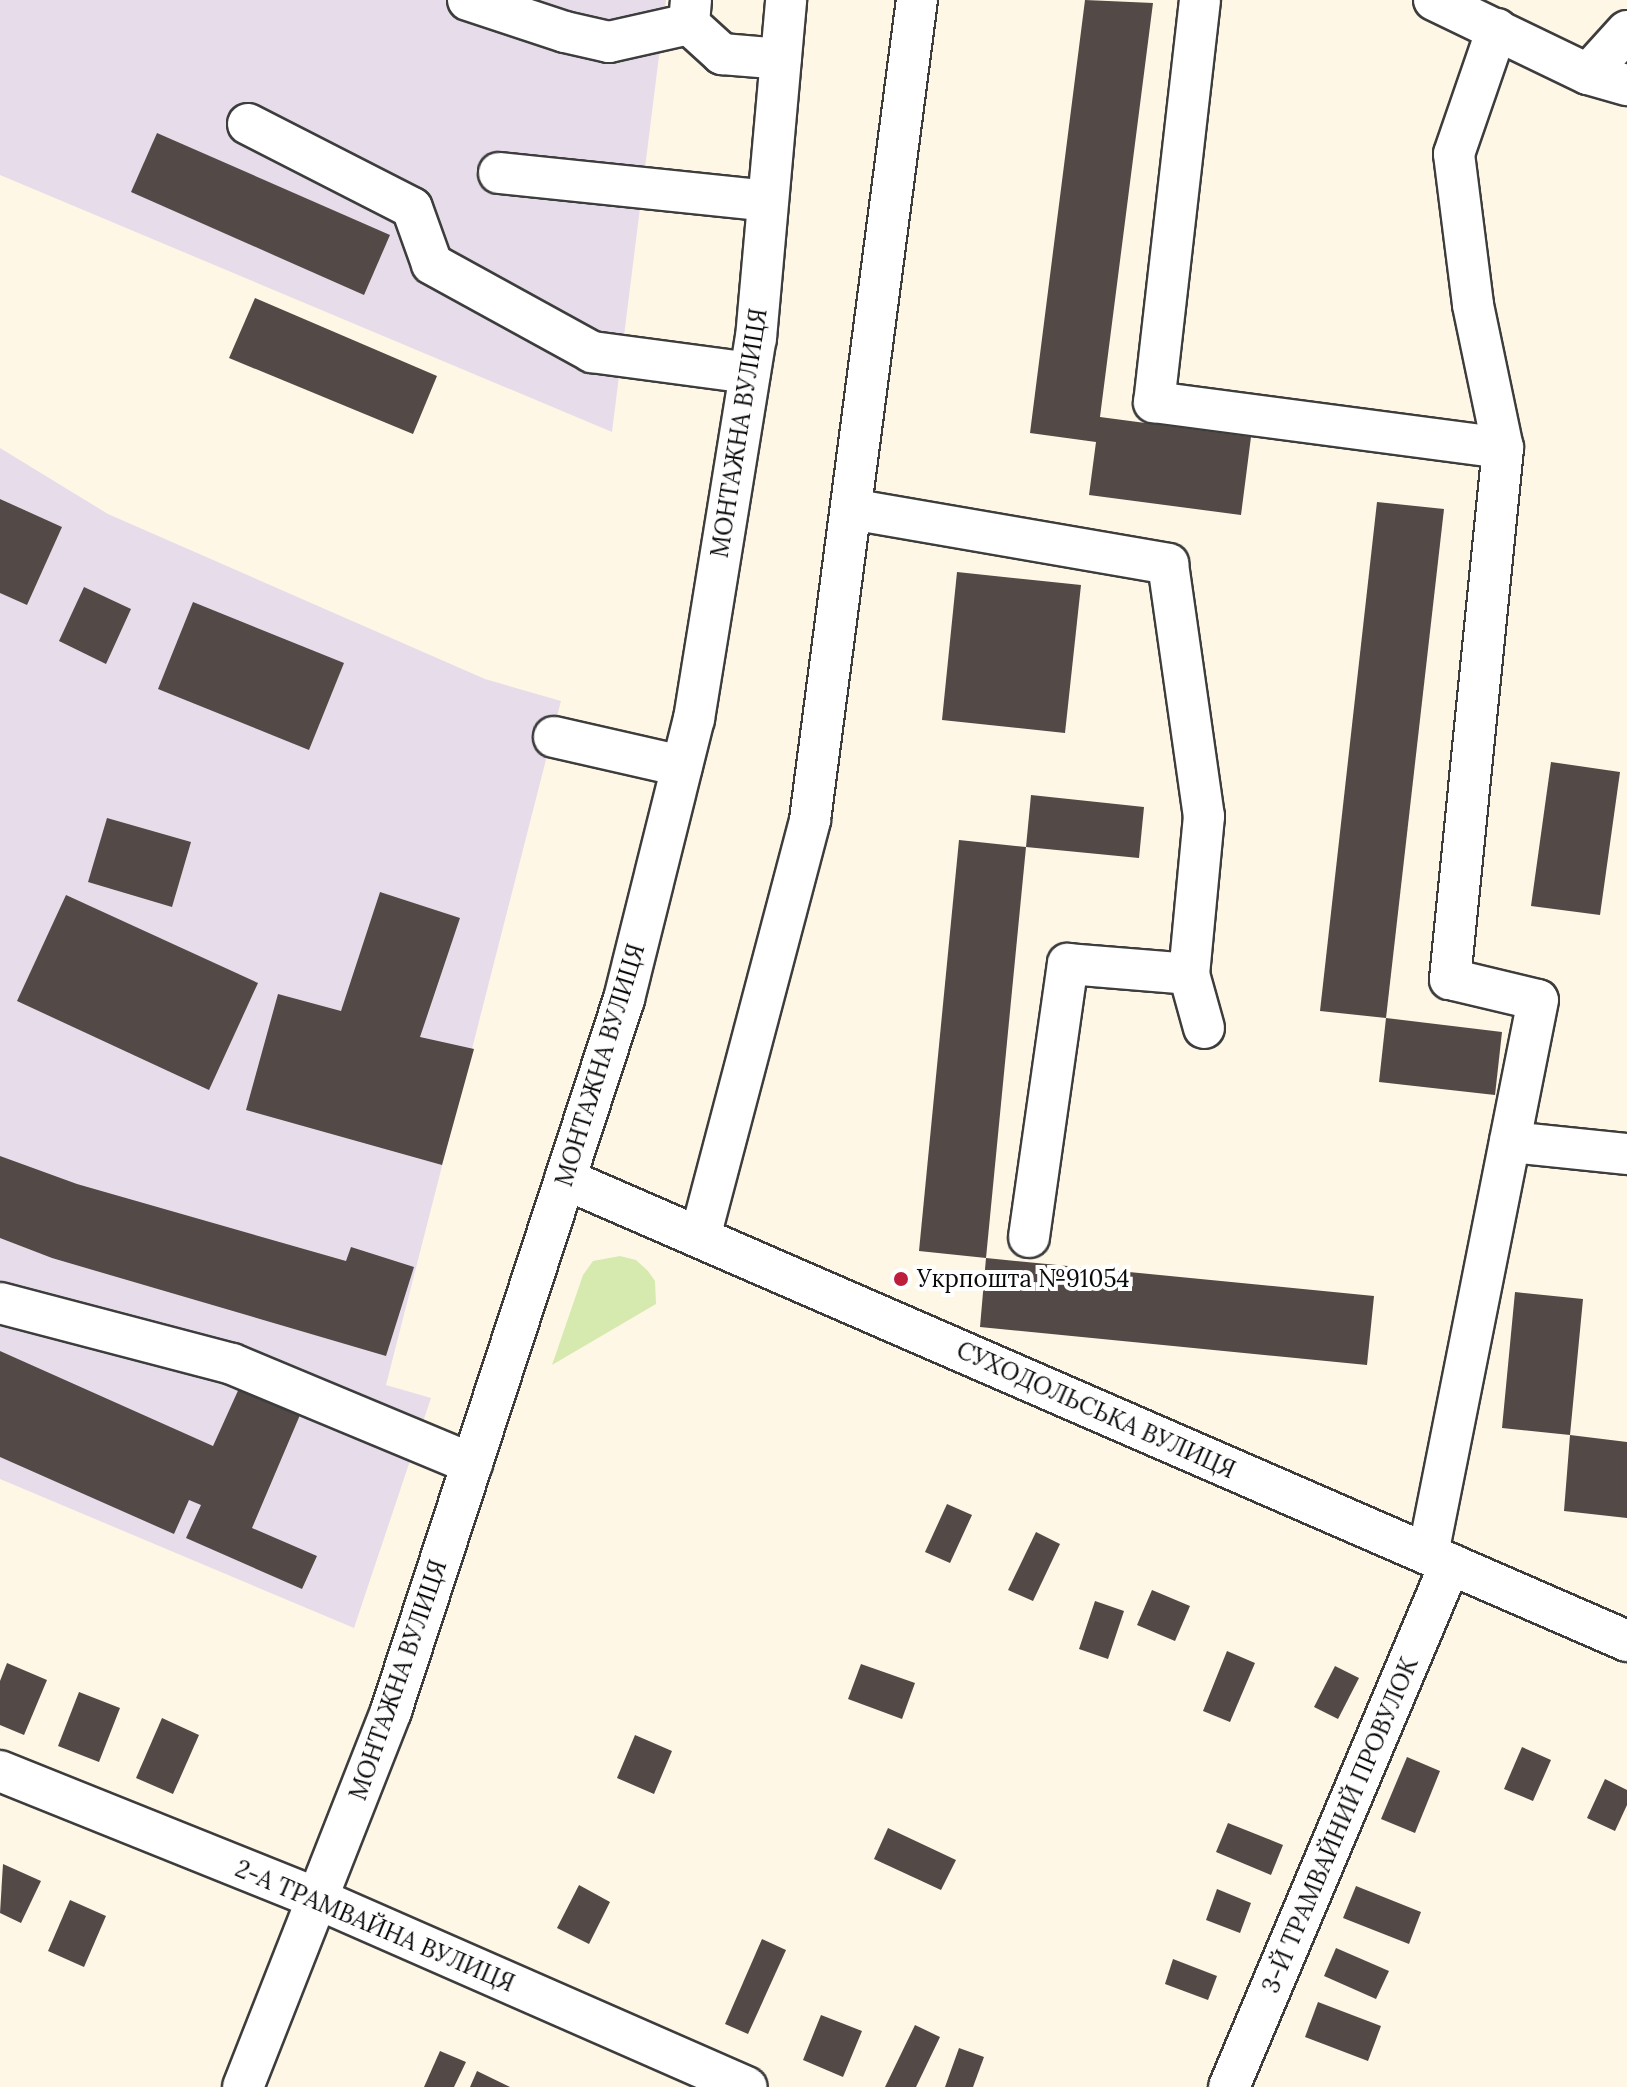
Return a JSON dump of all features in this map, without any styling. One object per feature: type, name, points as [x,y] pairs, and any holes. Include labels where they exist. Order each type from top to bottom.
[{"type":"street","name":"МОНТАЖНА ВУЛИЦЯ","points":[[243,2087],[391,1711],[624,999],[694,719],[750,373],[786,0]]},
{"type":"street","points":[[700,1237],[810,820],[917,0]]},
{"type":"street","points":[[1200,0],[1154,402],[1503,448],[1473,305],[1454,154],[1497,29]]},
{"type":"street","points":[[1434,0],[1588,74],[1627,85]]},
{"type":"street","points":[[484,2],[609,42],[690,12],[722,54],[781,59]]},
{"type":"street","points":[[1588,74],[1627,31]]},
{"type":"street","points":[[248,124],[412,208],[432,264],[592,352],[750,373]]},
{"type":"street","points":[[499,173],[768,201]]},
{"type":"street","name":"3-Й ТРАМВАЙНИЙ ПРОВУЛОК","points":[[1229,2087],[1439,1559],[1510,1142],[1538,1000],[1450,979],[1503,448]]},
{"type":"street","points":[[851,509],[1168,564],[1204,816],[1189,974],[1204,1028]]},
{"type":"street","points":[[554,737],[682,766]]},
{"type":"street","points":[[1029,1237],[1068,964],[1189,974]]},
{"type":"street","points":[[1510,1142],[1627,1154]]},
{"type":"street","name":"СУХОДОЛЬСЬКА ВУЛИЦЯ","points":[[565,1179],[1627,1641]]},
{"type":"street","points":[[0,1303],[232,1364],[472,1464]]},
{"type":"street","name":"2-А ТРАМВАЙНА ВУЛИЦЯ","points":[[0,1771],[318,1899],[747,2087]]},
{"type":"shaded area","points":[[0,0],[666,0],[612,432],[0,175]]},
{"type":"shaded area","points":[[0,448],[108,514],[485,679],[561,701],[386,1385],[431,1398],[354,1628],[0,1479]]},
{"type":"green space","points":[[620,1256],[636,1260],[648,1271],[655,1281],[656,1304],[552,1365],[583,1275],[593,1261]]},
{"type":"building","points":[[1085,0],[1153,3],[1100,417],[1251,437],[1241,515],[1089,495],[1096,442],[1030,433]]},
{"type":"building","points":[[157,133],[390,235],[364,295],[131,192]]},
{"type":"building","points":[[255,298],[437,376],[413,434],[229,358]]},
{"type":"building","points":[[0,499],[62,527],[27,605],[0,593]]},
{"type":"building","points":[[1377,502],[1444,509],[1386,1018],[1320,1011]]},
{"type":"building","points":[[957,572],[1081,585],[1065,733],[942,720]]},
{"type":"building","points":[[84,587],[131,609],[106,664],[59,641]]},
{"type":"building","points":[[193,602],[344,663],[309,750],[158,689]]},
{"type":"building","points":[[1551,762],[1620,772],[1600,915],[1531,906]]},
{"type":"building","points":[[1031,795],[1144,807],[1139,858],[1026,847]]},
{"type":"building","points":[[107,818],[191,842],[172,907],[88,882]]},
{"type":"building","points":[[959,840],[1026,847],[986,1258],[919,1251]]},
{"type":"building","points":[[380,892],[460,918],[420,1037],[474,1049],[442,1165],[246,1110],[278,994],[341,1011]]},
{"type":"building","points":[[66,895],[258,983],[209,1090],[17,1001]]},
{"type":"building","points":[[1386,1018],[1502,1032],[1495,1095],[1379,1082]]},
{"type":"building","points":[[0,1156],[77,1184],[346,1261],[351,1247],[414,1267],[386,1356],[52,1258],[0,1238]]},
{"type":"building","points":[[986,1258],[1374,1296],[1367,1365],[980,1327]]},
{"type":"building","points":[[1515,1292],[1583,1299],[1570,1435],[1502,1428]]},
{"type":"building","points":[[0,1351],[213,1446],[241,1384],[303,1408],[252,1528],[317,1556],[302,1589],[186,1538],[201,1505],[189,1500],[174,1534],[0,1457]]},
{"type":"building","points":[[1570,1435],[1627,1442],[1627,1518],[1564,1511]]},
{"type":"building","points":[[947,1504],[972,1515],[950,1563],[925,1552]]},
{"type":"building","points":[[1036,1532],[1060,1544],[1033,1601],[1008,1590]]},
{"type":"building","points":[[1152,1590],[1190,1606],[1175,1641],[1137,1625]]},
{"type":"building","points":[[1095,1601],[1124,1611],[1108,1659],[1079,1649]]},
{"type":"building","points":[[1227,1651],[1255,1663],[1230,1722],[1203,1711]]},
{"type":"building","points":[[7,1663],[47,1680],[24,1735],[0,1725],[0,1681]]},
{"type":"building","points":[[861,1664],[915,1683],[902,1719],[848,1699]]},
{"type":"building","points":[[1335,1666],[1359,1678],[1338,1719],[1314,1707]]},
{"type":"building","points":[[79,1692],[120,1708],[99,1762],[58,1746]]},
{"type":"building","points":[[162,1718],[199,1735],[173,1794],[136,1778]]},
{"type":"building","points":[[635,1735],[672,1751],[654,1794],[617,1778]]},
{"type":"building","points":[[1522,1747],[1551,1760],[1533,1801],[1504,1789]]},
{"type":"building","points":[[1407,1757],[1440,1771],[1415,1833],[1381,1819]]},
{"type":"building","points":[[1605,1779],[1627,1790],[1627,1805],[1615,1831],[1587,1818]]},
{"type":"building","points":[[1228,1823],[1283,1845],[1271,1875],[1216,1852]]},
{"type":"building","points":[[888,1828],[956,1860],[941,1890],[874,1859]]},
{"type":"building","points":[[3,1864],[41,1881],[21,1923],[0,1913]]},
{"type":"building","points":[[579,1885],[610,1902],[589,1944],[557,1928]]},
{"type":"building","points":[[1356,1886],[1421,1912],[1409,1944],[1343,1918]]},
{"type":"building","points":[[1217,1889],[1251,1903],[1240,1933],[1206,1920]]},
{"type":"building","points":[[70,1900],[106,1916],[84,1967],[48,1951]]},
{"type":"building","points":[[762,1939],[786,1950],[748,2034],[725,2024]]},
{"type":"building","points":[[1336,1948],[1389,1971],[1376,1999],[1324,1976]]},
{"type":"building","points":[[1173,1959],[1217,1976],[1208,2000],[1165,1984]]},
{"type":"building","points":[[1318,2002],[1381,2026],[1368,2061],[1305,2037]]},
{"type":"building","points":[[821,2015],[862,2031],[843,2077],[803,2060]]},
{"type":"building","points":[[915,2025],[940,2037],[916,2087],[885,2087]]},
{"type":"building","points":[[959,2048],[984,2057],[973,2087],[945,2087]]},
{"type":"building","points":[[440,2051],[466,2062],[454,2087],[424,2087]]},
{"type":"building","points":[[477,2071],[510,2087],[470,2087]]},
{"type":"place","name":"Укрпошта №91054","points":[[901,1279]]}]
